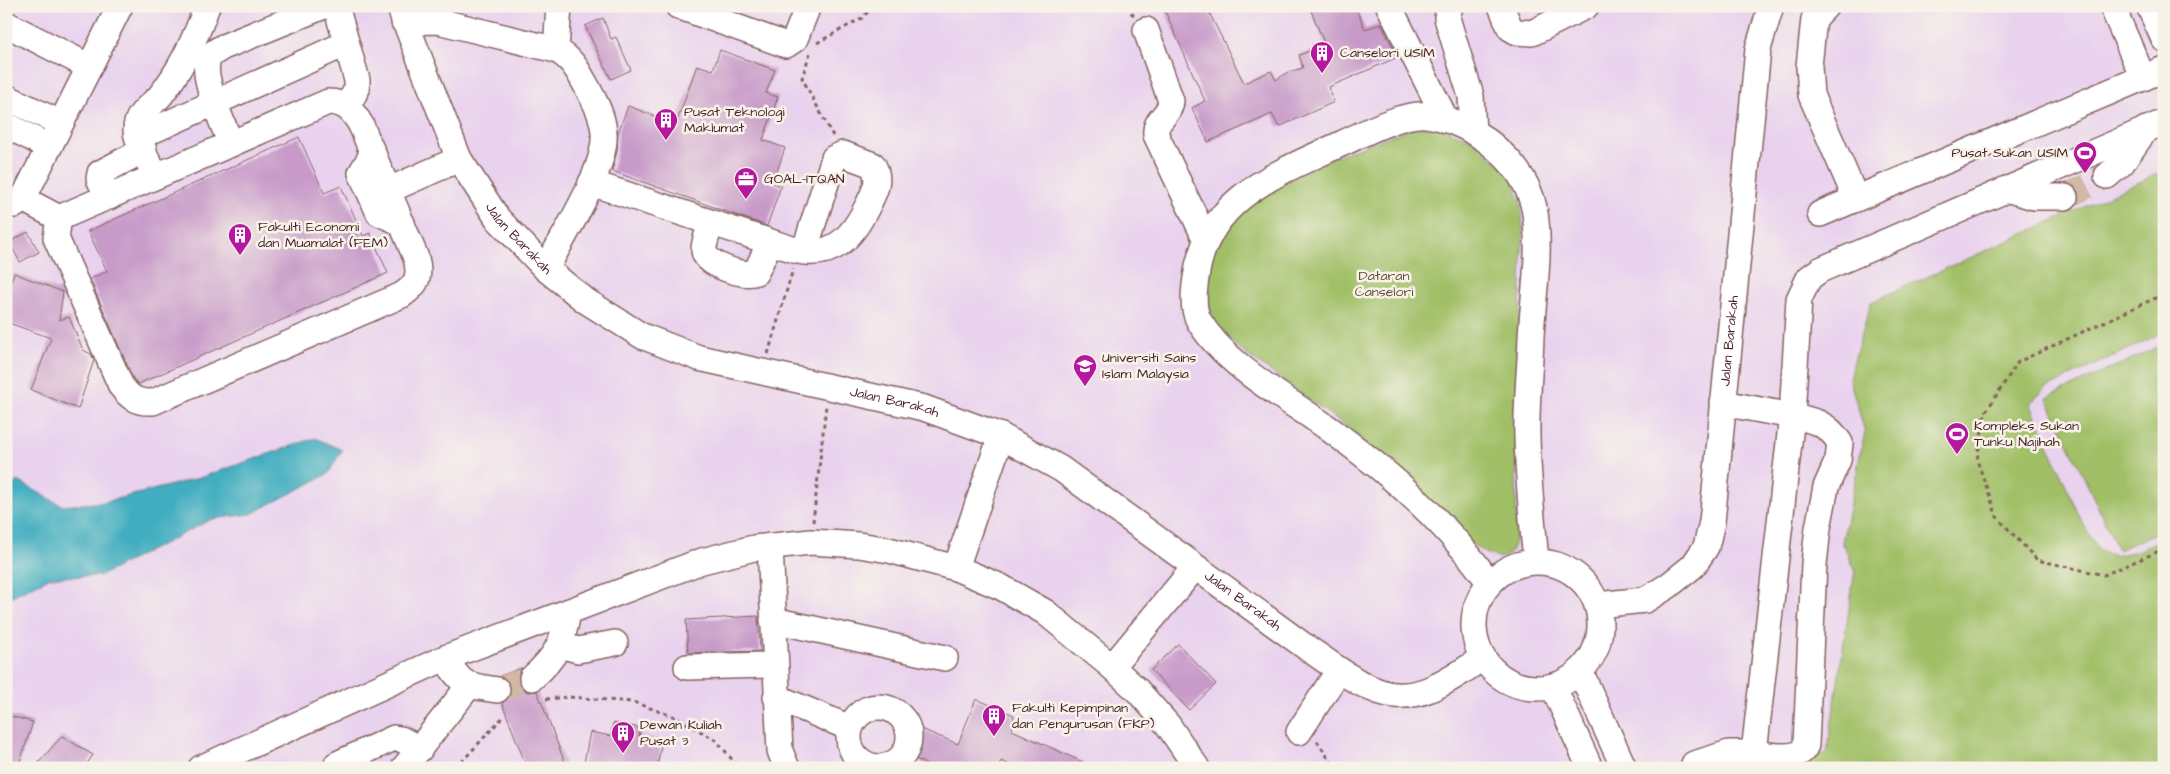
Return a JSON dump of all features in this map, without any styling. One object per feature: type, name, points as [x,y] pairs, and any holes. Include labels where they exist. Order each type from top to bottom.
[{"type":"street","points":[[59,218],[56,238],[118,377],[127,393],[142,403],[153,402],[402,295],[418,281],[420,270],[389,190],[356,115],[347,106],[337,102],[328,102],[59,218],[15,201],[49,147],[88,66],[120,6]]},
{"type":"street","points":[[156,176],[141,143],[137,122],[141,113],[160,96],[182,62],[207,6]]},
{"type":"street","points":[[231,144],[215,103],[206,64],[215,51],[324,6]]},
{"type":"street","points":[[336,6],[345,44],[357,80],[357,89],[347,106]]},
{"type":"street","points":[[556,50],[559,6]]},
{"type":"street","points":[[678,6],[786,45],[796,39],[806,11],[805,6]]},
{"type":"street","points":[[1389,6],[1446,120]]},
{"type":"street","points":[[1450,6],[1447,18],[1472,96],[1473,132]]},
{"type":"street","points":[[1501,6],[1510,28],[1524,34],[1532,33],[1586,6]]},
{"type":"street","name":"Jalan Barakah","points":[[1596,604],[1645,600],[1668,586],[1693,566],[1706,547],[1712,522],[1758,49],[1771,6]]},
{"type":"street","points":[[1826,6],[1814,19],[1809,84],[1811,95],[1856,199]]},
{"type":"street","points":[[1820,214],[2153,74],[2112,6]]},
{"type":"street","points":[[2149,6],[2164,39]]},
{"type":"street","points":[[402,14],[556,50],[573,62],[602,116],[603,145],[591,183],[546,269]]},
{"type":"street","name":"Jalan Barakah","points":[[402,14],[459,159],[498,219],[546,269],[586,301],[642,336],[699,358],[762,374],[829,386],[924,408],[1001,436],[1061,469],[1339,670],[1381,693],[1403,697],[1423,693],[1454,678],[1483,658]]},
{"type":"street","points":[[6,24],[88,66]]},
{"type":"street","points":[[1146,30],[1171,101],[1169,110],[1157,123],[1156,135],[1205,238]]},
{"type":"street","points":[[109,197],[99,179],[100,173],[141,143],[215,103],[345,44]]},
{"type":"street","points":[[6,97],[60,123]]},
{"type":"street","points":[[1489,582],[1472,558],[1448,531],[1385,472],[1330,430],[1252,375],[1220,347],[1198,318],[1194,294],[1197,266],[1205,238],[1220,217],[1267,178],[1351,139],[1408,117],[1425,115],[1446,120],[1473,132],[1496,148],[1516,169],[1526,186],[1535,211],[1538,250],[1527,434],[1536,561]]},
{"type":"street","points":[[6,125],[49,147]]},
{"type":"street","points":[[2107,176],[2122,163],[2155,126]]},
{"type":"street","points":[[1754,753],[1792,416],[1797,311],[1802,288],[1809,278],[1820,270],[2155,126]]},
{"type":"street","points":[[373,153],[361,173],[379,213],[402,223]]},
{"type":"street","points":[[591,183],[711,224],[801,252],[811,254],[825,251],[848,237],[859,225],[878,182],[874,165],[843,154],[834,158],[801,252]]},
{"type":"street","points":[[389,190],[459,159]]},
{"type":"street","points":[[2006,190],[2034,197],[2065,196]]},
{"type":"street","points":[[711,224],[704,250],[706,256],[715,264],[743,274],[752,274],[758,268],[770,242]]},
{"type":"street","points":[[1692,767],[1728,754],[1754,753],[1791,756],[1801,752],[1806,745],[1814,564],[1818,528],[1826,487],[1838,460],[1840,443],[1835,434],[1818,421],[1723,403]]},
{"type":"street","points":[[956,568],[1001,436]]},
{"type":"street","points":[[201,768],[445,658],[702,561],[754,548],[811,542],[858,545],[889,550],[956,568],[1001,587],[1045,612],[1112,667],[1168,725],[1197,768]]},
{"type":"street","points":[[770,546],[780,751],[787,768]]},
{"type":"street","points":[[1536,561],[1556,565],[1573,573],[1588,587],[1596,604],[1600,622],[1598,641],[1591,658],[1580,671],[1567,680],[1552,686],[1532,688],[1513,684],[1496,673],[1483,658],[1475,639],[1474,619],[1478,599],[1489,582],[1511,567],[1536,561]]},
{"type":"street","points":[[1112,667],[1195,567]]},
{"type":"street","points":[[532,678],[546,665],[560,645],[568,612]]},
{"type":"street","points":[[773,620],[945,658]]},
{"type":"street","points":[[560,645],[578,650],[615,643]]},
{"type":"street","points":[[445,658],[460,680],[469,686],[497,690]]},
{"type":"street","points":[[687,667],[775,665]]},
{"type":"street","points":[[1303,728],[1339,670]]},
{"type":"street","points":[[1580,671],[1624,768]]},
{"type":"street","points":[[404,768],[469,686]]},
{"type":"street","points":[[1552,686],[1590,768]]},
{"type":"street","points":[[776,697],[850,728]]},
{"type":"street","points":[[337,764],[394,738],[401,739],[420,749]]},
{"type":"path","points":[[843,154],[802,78],[812,45],[862,18],[873,6]]},
{"type":"path","points":[[762,374],[801,252]]},
{"type":"path","points":[[2164,294],[2018,362],[1985,413],[1977,460],[1997,517],[2037,560],[2104,575],[2164,549]]},
{"type":"path","points":[[811,542],[829,386]]},
{"type":"path","points":[[546,699],[569,697],[632,702],[678,718],[717,741],[739,768]]},
{"type":"path","points":[[456,768],[502,718]]},
{"type":"path","points":[[1303,728],[1335,768]]},
{"type":"shaded area","name":"Universiti Sains Islam Malaysia","points":[[6,6],[2164,6],[2164,768],[6,768]]},
{"type":"green space","name":"Dataran Canselori","points":[[1418,126],[1445,129],[1472,140],[1512,176],[1521,203],[1523,228],[1517,394],[1516,535],[1513,546],[1504,557],[1484,552],[1469,542],[1343,424],[1239,349],[1214,322],[1206,290],[1205,264],[1232,210],[1333,157]]},
{"type":"green space","name":"Kompleks Sukan Tunku Najihah","points":[[2164,171],[2164,332],[2047,388],[2030,403],[2082,522],[2098,549],[2114,556],[2137,551],[2164,538],[2164,768],[1779,768],[1827,753],[1855,570],[1842,542],[1865,432],[1849,378],[1871,302]]},
{"type":"green space","points":[[2164,344],[2164,529],[2118,550],[2047,398]]},
{"type":"water","points":[[315,438],[342,450],[328,474],[251,514],[212,519],[100,576],[51,577],[6,599],[6,489],[18,481],[63,506],[105,502],[199,478]]},
{"type":"building","name":"Canselori USIM","points":[[1173,6],[1206,6],[1244,83],[1271,71],[1276,80],[1288,72],[1303,68],[1299,55],[1325,45],[1309,6],[1355,6],[1365,29],[1381,24],[1398,57],[1329,87],[1334,102],[1279,127],[1272,114],[1208,142],[1192,108],[1205,101],[1165,11]]},
{"type":"building","points":[[603,18],[611,39],[616,37],[631,70],[611,79],[585,26]]},
{"type":"building","name":"Pusat Teknologi Maklumat","points":[[720,50],[775,70],[766,93],[778,97],[763,140],[785,148],[773,183],[781,186],[767,226],[612,171],[617,151],[618,133],[628,106],[676,124],[697,65],[713,70]]},
{"type":"building","name":"Fakulti Economi dan Muamalat (FEM)","points":[[299,137],[324,193],[341,186],[363,236],[370,233],[388,273],[138,384],[133,379],[90,279],[107,271],[88,231]]},
{"type":"building","points":[[28,232],[39,252],[20,262],[9,242]]},
{"type":"building","points":[[14,273],[63,292],[59,320],[69,317],[83,350],[91,354],[94,360],[78,409],[31,390],[51,338],[6,322],[6,294]]},
{"type":"building","points":[[758,616],[760,651],[688,653],[686,620]]},
{"type":"building","points":[[1178,644],[1216,684],[1189,710],[1151,670]]},
{"type":"building","points":[[522,668],[518,674],[518,682],[527,692],[537,691],[567,768],[527,768],[502,703],[508,699],[510,685],[506,679],[500,676]]},
{"type":"building","name":"Fakulti Kepimpinan dan Pengurusan (FKP)","points":[[976,699],[1014,715],[1012,730],[1096,768],[1017,768],[1001,761],[998,768],[932,768],[909,755],[921,729],[958,744]]},
{"type":"building","points":[[6,715],[33,722],[18,768],[6,768]]},
{"type":"building","name":"Dewan Kuliah Pusat 3","points":[[613,723],[641,728],[639,736],[662,740],[657,768],[583,768],[590,732],[611,736]]},
{"type":"building","points":[[62,736],[93,755],[84,768],[34,768]]},
{"type":"tunnel","points":[[2065,197],[2107,176]]},
{"type":"tunnel","points":[[497,690],[532,678]]},
{"type":"place","name":"Canselori USIM","points":[[1322,74]]},
{"type":"place","name":"Pusat Teknologi Maklumat","points":[[666,141]]},
{"type":"place","name":"Pusat Sukan USIM","points":[[2085,174]]},
{"type":"place","name":"GOAL-ITQAN","points":[[746,200]]},
{"type":"place","name":"Fakulti Economi dan Muamalat (FEM)","points":[[240,256]]},
{"type":"place","name":"Universiti Sains Islam Malaysia","points":[[1085,387]]},
{"type":"place","name":"Kompleks Sukan Tunku Najihah","points":[[1957,455]]},
{"type":"place","name":"Fakulti Kepimpinan dan Pengurusan (FKP)","points":[[994,737]]},
{"type":"place","name":"Dewan Kuliah Pusat 3","points":[[623,754]]}]
